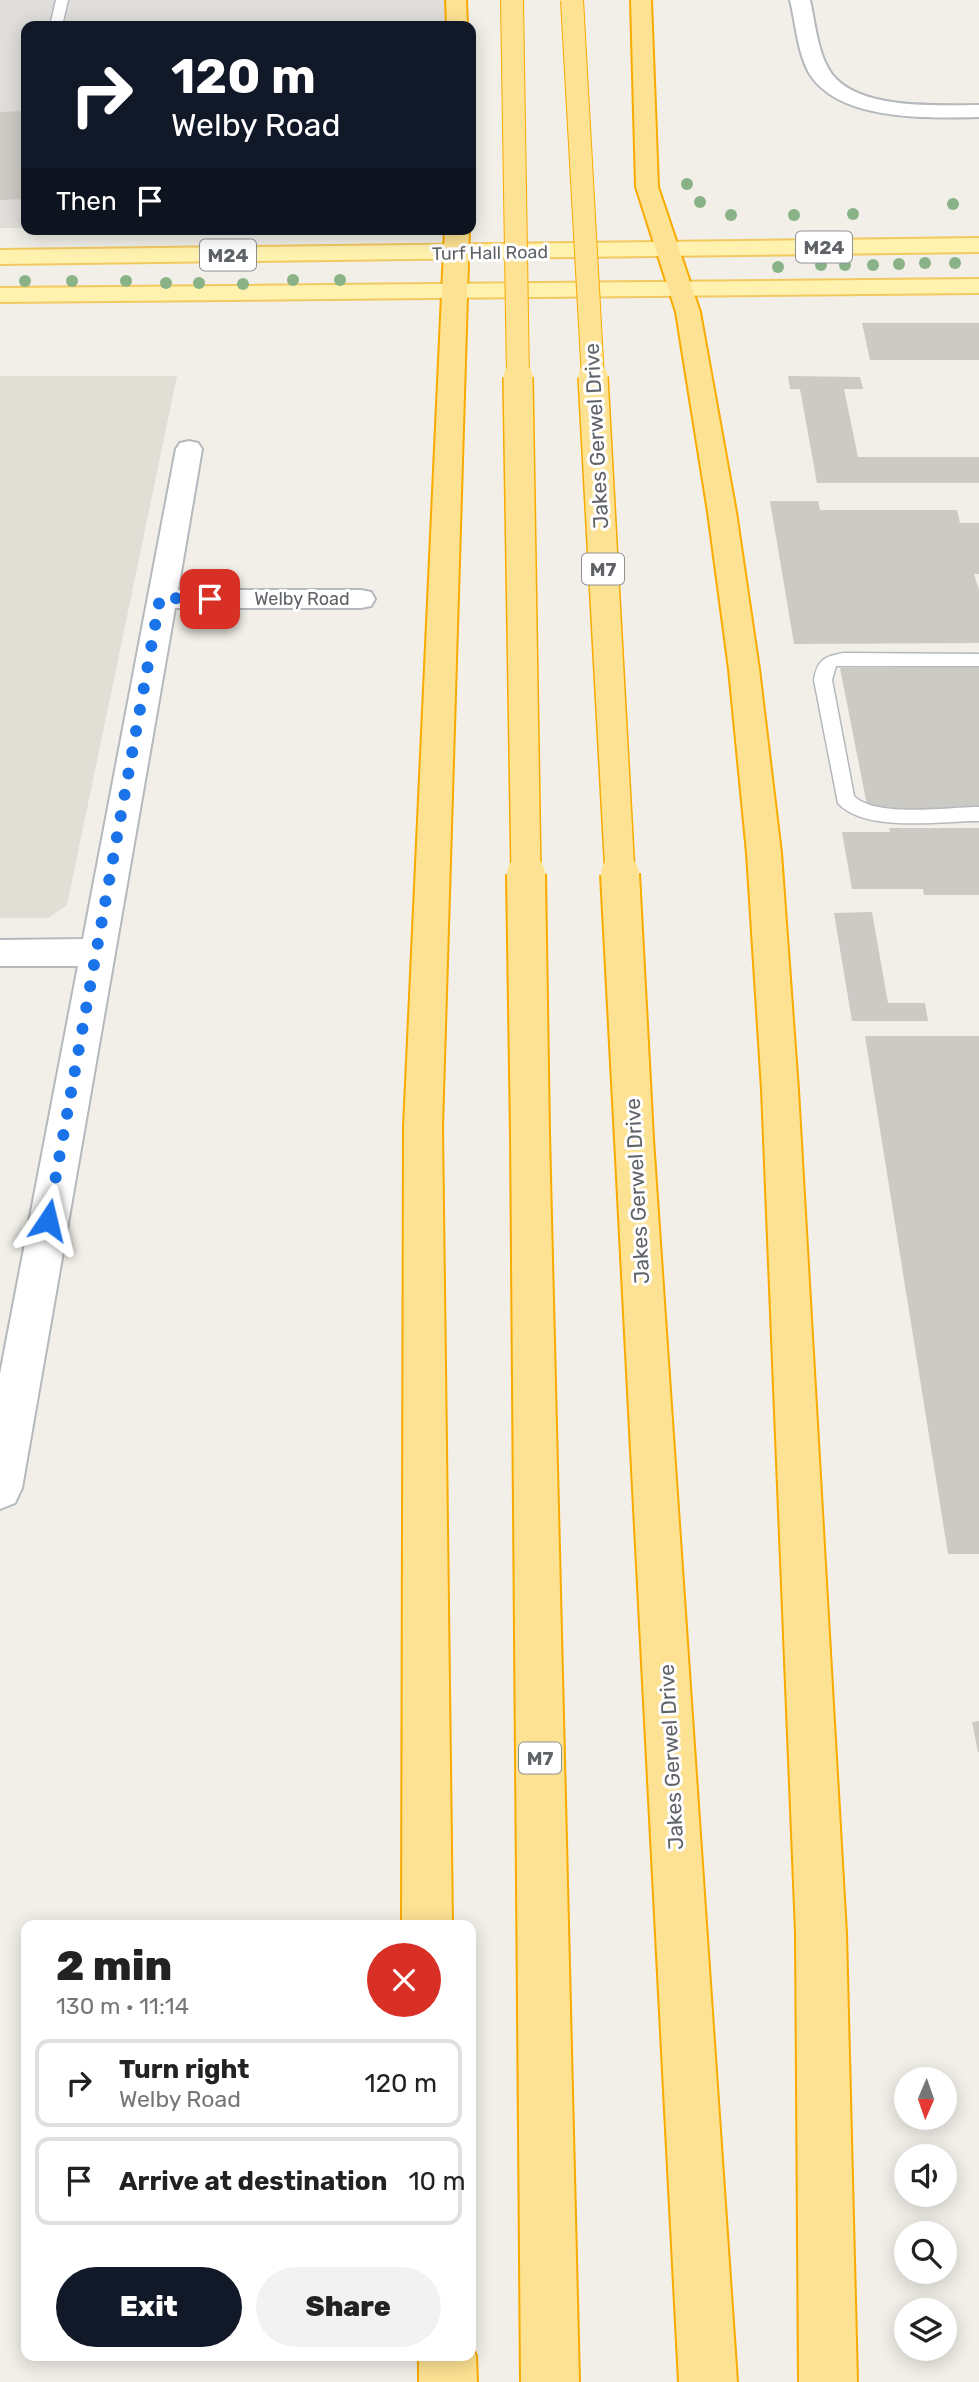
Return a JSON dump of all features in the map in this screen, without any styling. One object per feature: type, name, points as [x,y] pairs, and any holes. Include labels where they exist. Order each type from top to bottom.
[{"type":"highway","points":[[456,0],[457,21]]},
{"type":"highway","name":"M7","points":[[512,0],[550,2382]]},
{"type":"highway","name":"Jakes Gerwel Drive","points":[[572,0],[634,1139],[708,2382]]},
{"type":"highway","points":[[641,0],[646,187],[688,312],[720,501],[744,669],[765,866],[780,1090],[821,1933],[828,2382]]},
{"type":"highway","points":[[427,1920],[423,1127],[457,235]]},
{"type":"highway","points":[[447,2361],[448,2382]]},
{"type":"main road","name":"Turf Hall Road","points":[[0,295],[456,272],[668,250],[979,245]]},
{"type":"main road","name":"Turf Hall Road","points":[[0,257],[456,272],[681,289],[979,286]]},
{"type":"street","points":[[800,0],[819,72],[828,83],[845,94],[892,108],[979,111]]},
{"type":"street","points":[[0,1488],[189,449]]},
{"type":"street","name":"Welby Road","points":[[160,598],[361,599]]},
{"type":"street","points":[[0,953],[96,953]]},
{"type":"lane","points":[[57,21],[62,0]]},
{"type":"lane","points":[[979,660],[844,659],[831,661],[825,667],[823,680],[845,798],[851,806],[860,811],[881,813],[979,814]]},
{"type":"shaded area","points":[[0,0],[466,0],[465,21],[21,21],[21,228],[0,228]]},
{"type":"shaded area","points":[[0,376],[177,376],[67,905],[48,918],[0,918]]},
{"type":"building","points":[[21,111],[21,199],[0,200],[0,112]]},
{"type":"building","points":[[862,323],[979,323],[979,360],[870,360]]},
{"type":"building","points":[[788,376],[860,377],[863,389],[844,389],[858,457],[979,457],[979,483],[817,483],[800,389],[790,389]]},
{"type":"building","points":[[770,501],[818,501],[820,510],[957,510],[960,523],[979,523],[979,574],[974,574],[979,590],[979,643],[794,644]]},
{"type":"building","points":[[979,667],[979,810],[868,810],[840,668]]},
{"type":"building","points":[[889,828],[979,828],[979,895],[924,895],[923,889],[852,889],[842,832],[890,832]]},
{"type":"building","points":[[872,912],[888,1003],[925,1003],[928,1021],[852,1021],[834,913]]},
{"type":"building","points":[[865,1036],[979,1036],[979,1554],[948,1554]]},
{"type":"building","points":[[979,1721],[979,1752],[978,1752],[972,1722]]},
{"type":"route","points":[[48,1220],[160,598],[210,599]]}]
